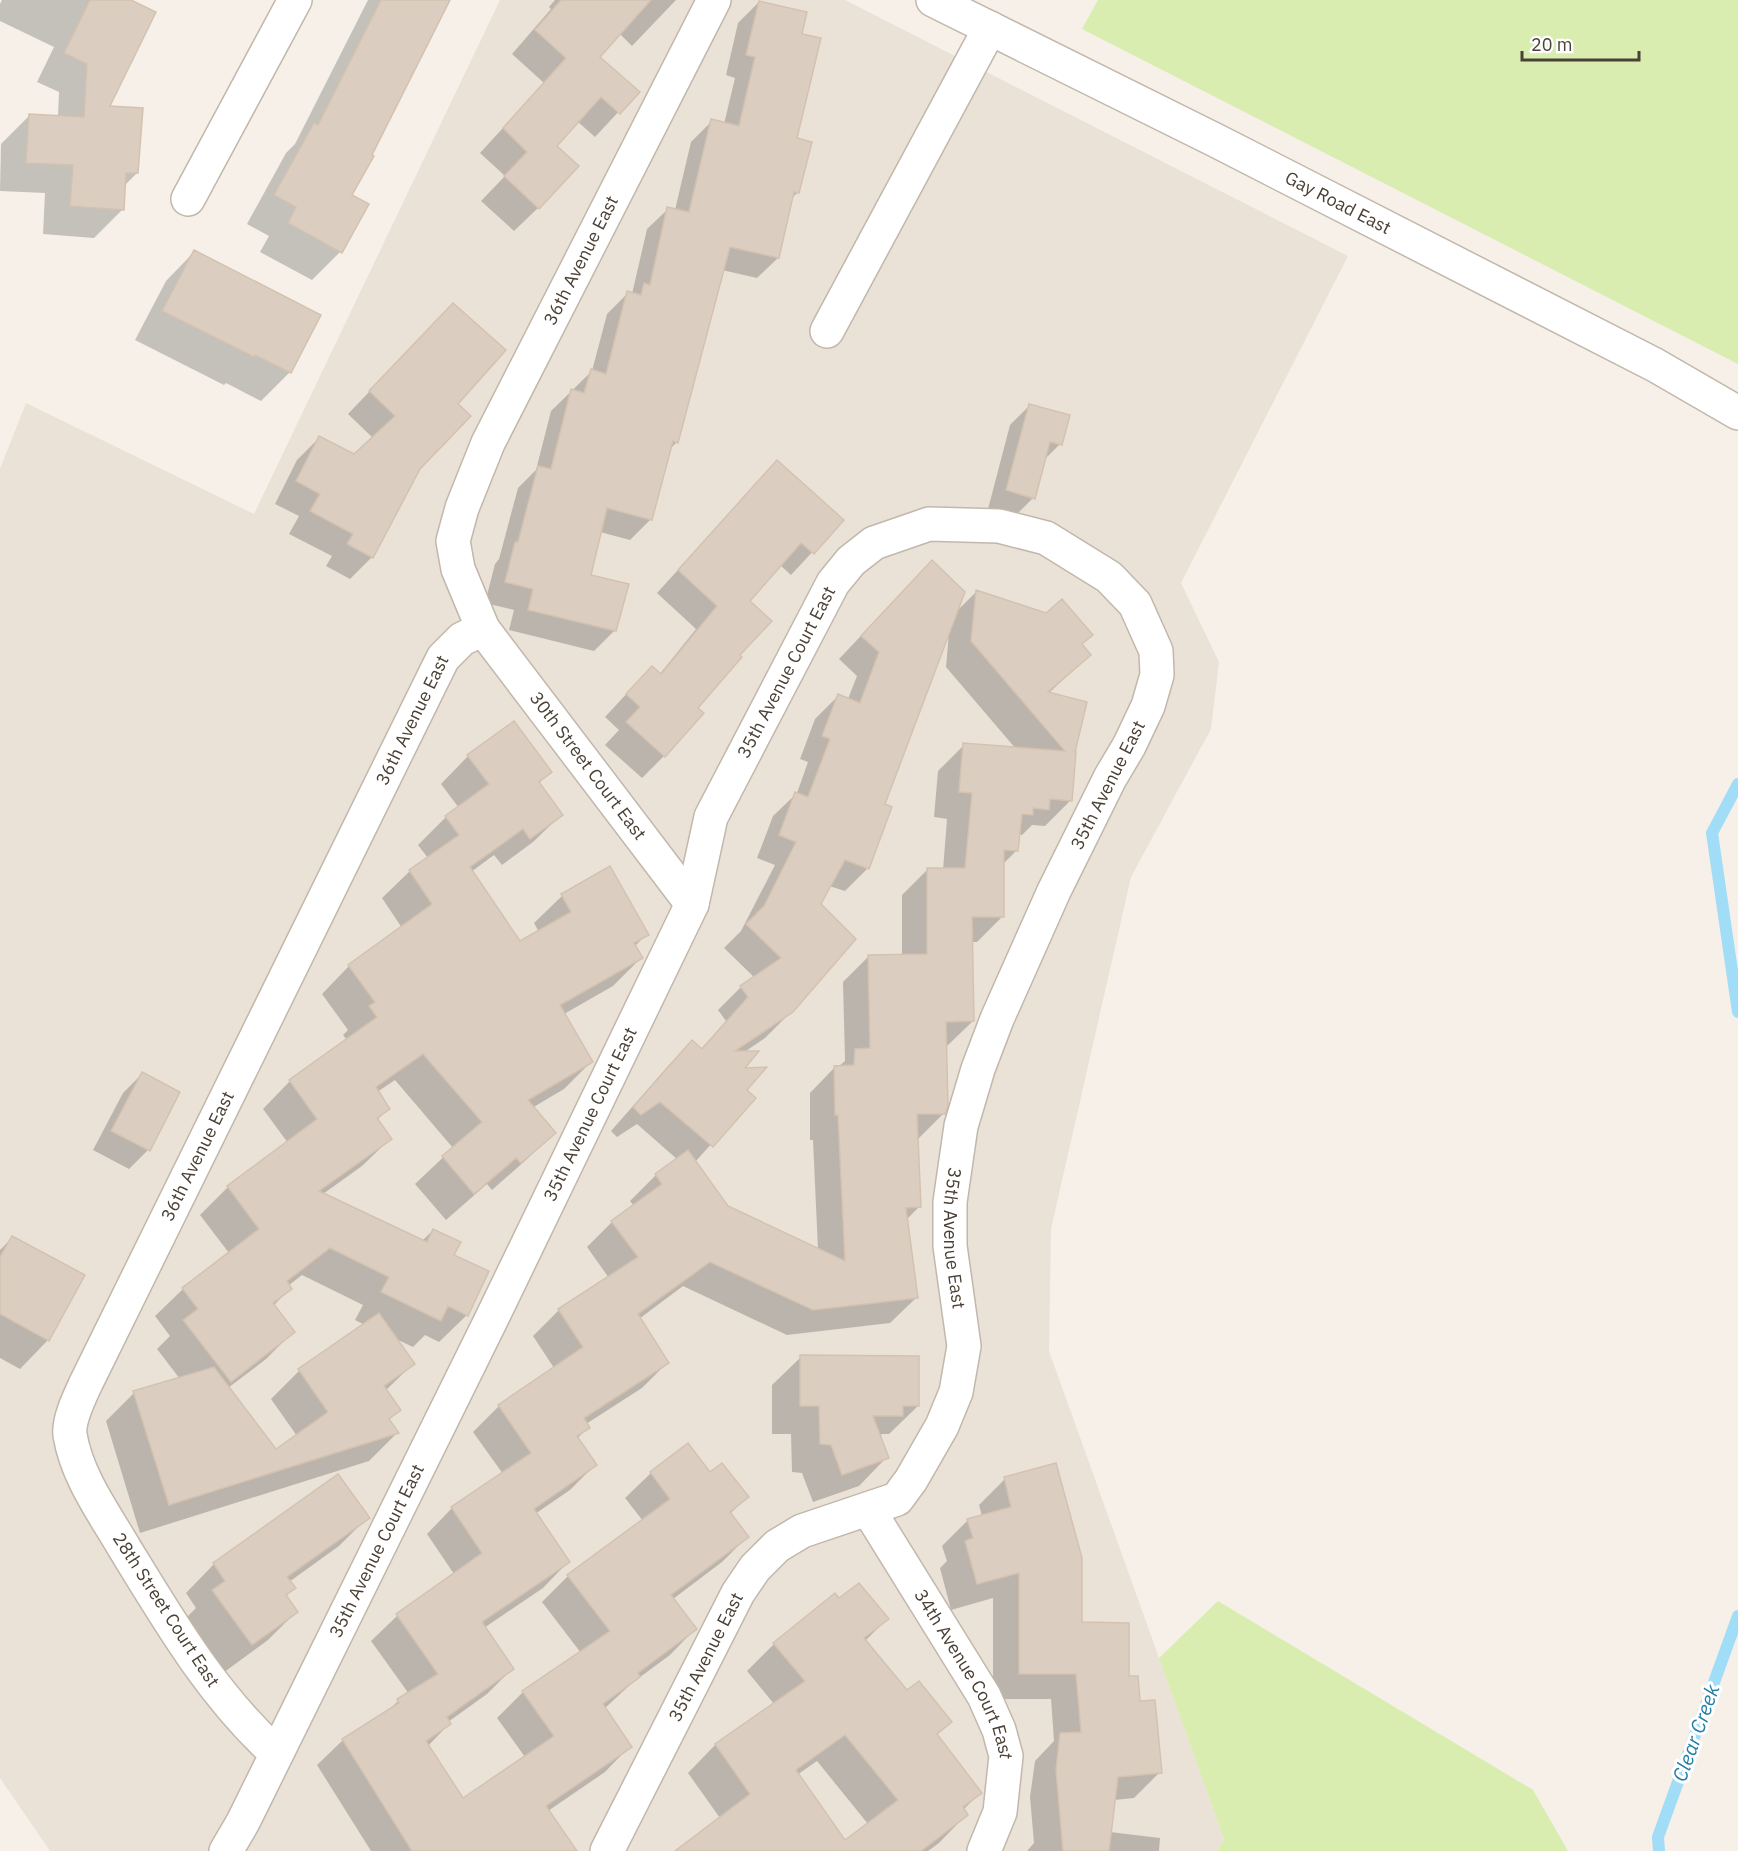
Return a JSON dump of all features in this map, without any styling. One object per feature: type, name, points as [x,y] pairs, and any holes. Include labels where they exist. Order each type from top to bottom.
[{"type":"street","points":[[188,199],[295,0]]},
{"type":"street","name":"36th Avenue East","points":[[75,1454],[70,1431],[75,1408],[86,1383],[443,658],[462,639],[483,629],[458,569],[453,541],[462,508],[488,442],[714,0]]},
{"type":"street","name":"Gay Road East","points":[[933,0],[1217,141],[1655,365],[1738,413]]},
{"type":"street","points":[[827,331],[990,28]]},
{"type":"street","name":"35th Avenue Court East","points":[[230,1849],[491,1320],[692,904],[711,817],[833,583],[851,561],[874,543],[929,524],[999,526],[1046,538]]},
{"type":"street","name":"35th Avenue East","points":[[607,1851],[738,1593],[755,1568],[777,1546],[802,1532],[897,1499],[911,1480],[942,1426],[956,1392],[964,1346],[950,1246],[951,1202],[961,1126],[978,1069],[997,1019],[1054,891],[1148,706],[1157,675],[1156,651],[1136,604],[1108,577],[1046,538]]},
{"type":"street","name":"30th Street Court East","points":[[483,629],[692,904]]},
{"type":"street","name":"28th Street Court East","points":[[75,1454],[86,1483],[166,1614],[217,1689],[252,1731],[276,1753]]},
{"type":"street","name":"34th Avenue Court East","points":[[868,1509],[984,1696],[999,1730],[1006,1756],[1000,1812],[984,1851]]},
{"type":"shaded area","points":[[500,0],[845,0],[1348,256],[1181,583],[1219,662],[1211,729],[1131,877],[1051,1229],[1049,1351],[1224,1839],[1217,1851],[50,1851],[0,1778],[0,469],[26,403],[254,514]]},
{"type":"green space","points":[[1098,0],[1738,0],[1738,364],[1082,29]]},
{"type":"green space","points":[[1218,1601],[1533,1790],[1568,1851],[1217,1851],[1224,1839],[1159,1658]]},
{"type":"building","points":[[90,0],[131,0],[156,12],[110,106],[143,108],[138,173],[126,173],[124,210],[70,206],[73,165],[26,163],[29,114],[84,117],[87,64],[64,53]]},
{"type":"building","points":[[381,0],[450,0],[372,155],[374,156],[352,195],[369,204],[342,253],[288,223],[296,207],[274,195],[314,123],[318,125]]},
{"type":"building","points":[[561,0],[651,0],[600,57],[640,92],[620,114],[601,97],[557,146],[579,166],[539,209],[504,176],[527,152],[503,128],[566,58],[535,30]]},
{"type":"building","points":[[759,1],[807,12],[802,34],[821,38],[797,138],[812,142],[799,193],[794,192],[779,258],[730,247],[678,443],[673,441],[652,520],[607,508],[591,575],[629,584],[616,631],[528,610],[533,589],[505,582],[538,466],[551,469],[571,389],[584,393],[591,369],[606,374],[627,291],[641,295],[644,283],[650,285],[667,207],[689,212],[711,119],[739,126],[755,57],[746,55]]},
{"type":"building","points":[[194,250],[321,315],[291,373],[162,311]]},
{"type":"building","points":[[453,303],[506,350],[458,404],[471,416],[420,469],[373,558],[347,544],[353,534],[310,511],[320,494],[296,481],[319,436],[354,454],[395,416],[369,391]]},
{"type":"building","points":[[1029,404],[1070,415],[1062,445],[1050,442],[1035,499],[1006,490]]},
{"type":"building","points":[[777,460],[844,520],[814,554],[801,543],[750,601],[772,621],[740,655],[742,657],[698,708],[704,713],[665,757],[626,722],[640,707],[626,694],[652,666],[661,674],[717,606],[678,570]]},
{"type":"building","points":[[932,560],[965,592],[885,804],[892,807],[869,869],[845,860],[821,904],[856,939],[793,1012],[735,1051],[759,1051],[745,1068],[767,1067],[747,1090],[756,1098],[713,1147],[660,1102],[641,1115],[633,1107],[692,1040],[702,1049],[748,997],[740,986],[781,958],[746,924],[764,906],[796,842],[779,835],[795,792],[808,797],[830,739],[822,736],[838,694],[860,703],[879,652],[861,636]]},
{"type":"building","points":[[976,590],[1046,613],[1062,599],[1093,635],[1082,644],[1091,655],[1048,692],[1087,702],[1075,752],[1072,801],[1050,799],[1049,810],[1033,808],[1033,815],[1022,814],[1018,851],[1004,850],[1004,917],[972,917],[974,1021],[946,1022],[948,1106],[945,1114],[917,1114],[921,1207],[906,1208],[918,1298],[813,1310],[710,1262],[638,1314],[669,1363],[584,1418],[590,1428],[577,1436],[597,1465],[534,1509],[570,1562],[482,1622],[514,1669],[447,1717],[451,1724],[426,1741],[463,1798],[554,1736],[522,1691],[610,1631],[567,1575],[670,1499],[650,1472],[688,1443],[710,1472],[722,1463],[749,1497],[730,1512],[749,1537],[671,1595],[697,1629],[638,1673],[640,1677],[603,1704],[632,1747],[546,1806],[577,1851],[412,1851],[342,1739],[399,1703],[397,1699],[438,1674],[396,1614],[482,1553],[451,1507],[531,1453],[498,1405],[583,1347],[558,1309],[638,1257],[611,1221],[662,1184],[655,1174],[688,1150],[728,1206],[845,1261],[834,1066],[854,1065],[855,1049],[870,1048],[868,955],[927,954],[927,868],[965,868],[972,793],[959,792],[963,743],[1065,751],[971,641]]},
{"type":"building","points":[[514,721],[552,772],[539,782],[563,815],[530,839],[523,829],[470,867],[520,941],[571,912],[561,894],[610,866],[649,935],[634,943],[643,958],[560,1005],[593,1062],[528,1100],[556,1133],[521,1163],[516,1158],[474,1194],[442,1156],[482,1122],[423,1054],[376,1087],[390,1109],[377,1118],[392,1139],[319,1191],[427,1242],[433,1229],[461,1242],[454,1255],[489,1271],[468,1316],[448,1306],[441,1321],[381,1292],[389,1277],[330,1248],[287,1281],[292,1289],[273,1303],[295,1332],[231,1382],[183,1320],[198,1309],[182,1288],[259,1229],[227,1186],[317,1119],[289,1080],[377,1017],[369,1006],[375,1002],[348,965],[432,904],[409,870],[459,835],[445,816],[489,784],[467,755]]},
{"type":"building","points":[[142,1072],[180,1092],[150,1151],[111,1131]]},
{"type":"building","points":[[12,1236],[85,1275],[49,1341],[0,1314],[0,1257]]},
{"type":"building","points":[[379,1313],[415,1364],[384,1386],[401,1410],[389,1419],[399,1433],[169,1505],[133,1391],[214,1367],[276,1449],[328,1412],[298,1369]]},
{"type":"building","points":[[800,1355],[919,1356],[919,1406],[903,1406],[903,1416],[873,1416],[889,1458],[842,1475],[831,1445],[820,1444],[819,1406],[800,1406]]},
{"type":"building","points":[[1056,1463],[1082,1558],[1082,1622],[1129,1623],[1129,1676],[1138,1676],[1140,1701],[1155,1700],[1162,1773],[1118,1777],[1109,1851],[1063,1851],[1056,1770],[1060,1733],[1081,1732],[1076,1674],[1019,1674],[1019,1573],[977,1584],[965,1541],[973,1538],[967,1519],[1011,1507],[1004,1477]]},
{"type":"building","points":[[338,1474],[370,1518],[287,1577],[296,1588],[286,1595],[298,1612],[252,1645],[212,1590],[225,1581],[213,1563]]},
{"type":"building","points":[[859,1583],[889,1619],[864,1638],[907,1690],[919,1681],[952,1722],[937,1734],[982,1793],[963,1807],[968,1815],[921,1851],[675,1851],[750,1794],[715,1744],[805,1681],[773,1643],[835,1593],[839,1598]],"holes":[[[845,1735],[898,1800],[845,1840],[796,1770]]]},
{"type":"waterway","name":"Clear Creek","points":[[1738,784],[1712,833],[1738,1012]]},
{"type":"waterway","name":"Clear Creek","points":[[1659,1851],[1658,1837],[1738,1616]]}]
